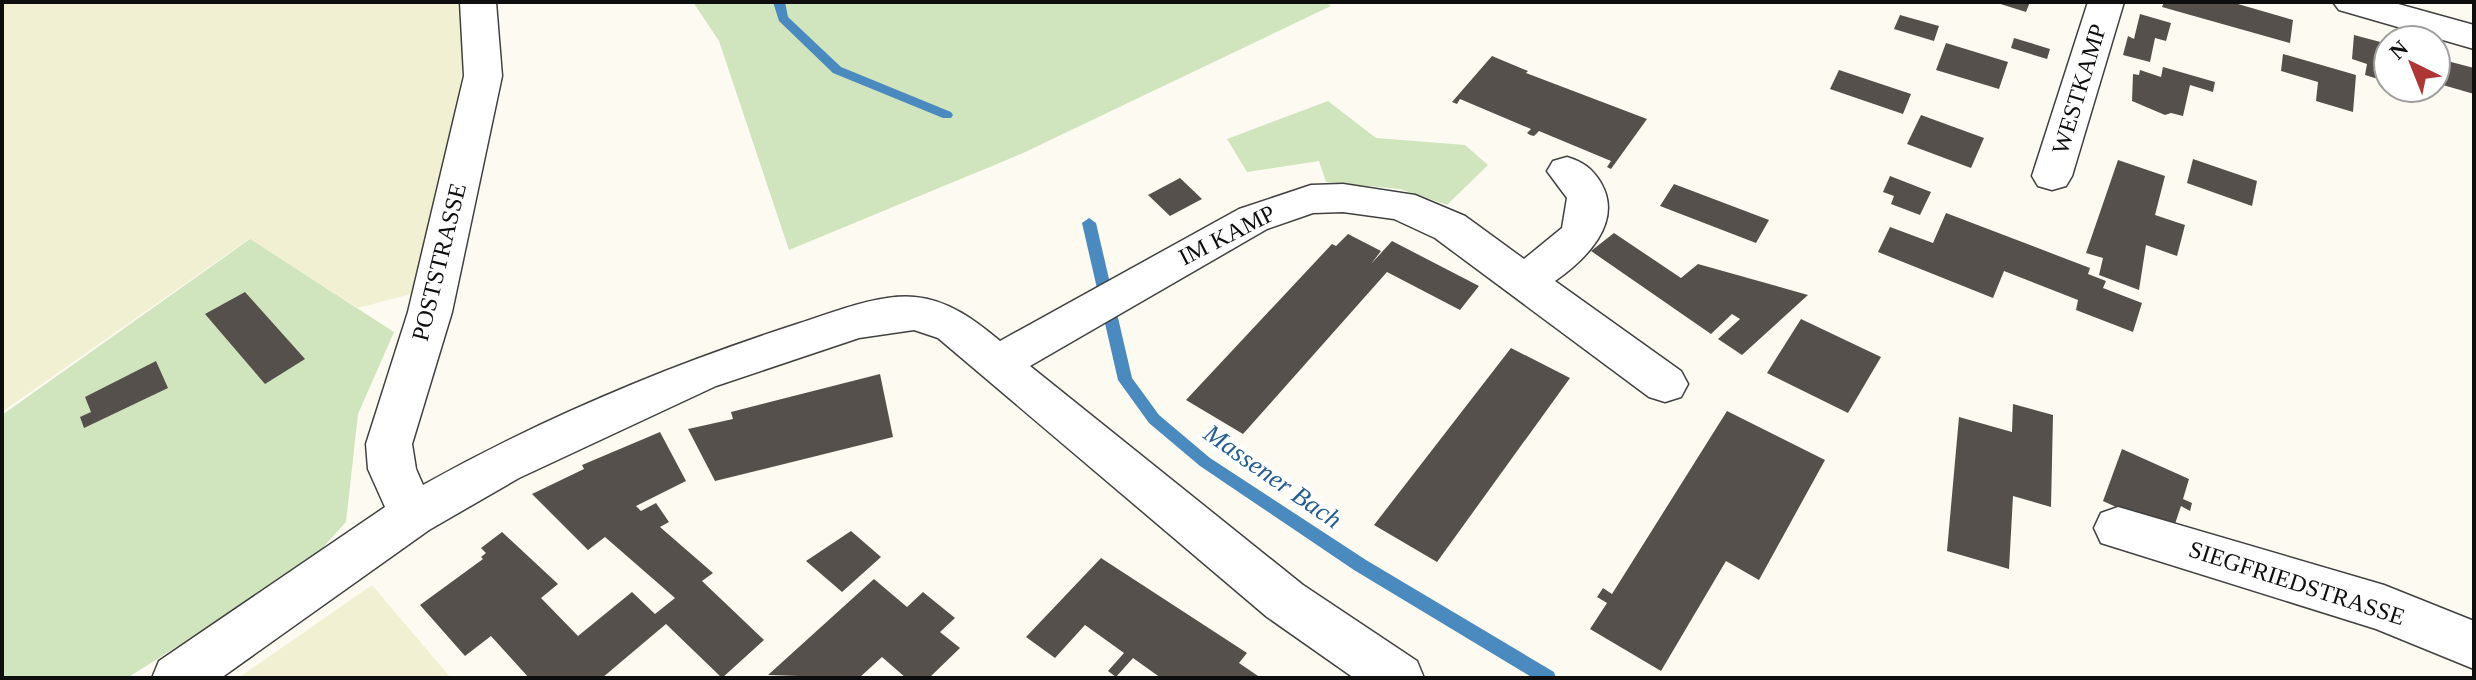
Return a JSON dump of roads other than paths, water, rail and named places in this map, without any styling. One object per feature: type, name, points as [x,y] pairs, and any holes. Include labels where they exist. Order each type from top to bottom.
[{"type":"street","name":"POSTSTRASSE","points":[[412,515],[392,469],[389,444],[430,312],[483,76],[478,2]]},
{"type":"street","name":"WESTKAMP","points":[[2052,176],[2106,2]]},
{"type":"street","points":[[2351,2],[2474,37]]},
{"type":"street","points":[[1525,280],[1567,250],[1584,226],[1587,190],[1577,177],[1567,171]]},
{"type":"street","name":"IM KAMP","points":[[999,363],[1253,219],[1311,199],[1343,198],[1375,200],[1425,214],[1525,280],[1665,384]]},
{"type":"street","points":[[178,678],[412,515],[502,464],[700,373],[858,321],[898,313],[932,317],[953,326],[1055,414],[1285,601],[1398,678]]},
{"type":"street","name":"SIEGFRIEDSTRASSE","points":[[2118,528],[2384,608],[2474,645]]},
{"type":"waterway","name":"Massener Bach","points":[[779,2],[783,18],[837,70],[947,115]]},
{"type":"waterway","name":"Massener Bach","points":[[1089,223],[1125,380],[1154,419],[1205,462],[1360,565],[1548,678]]}]
